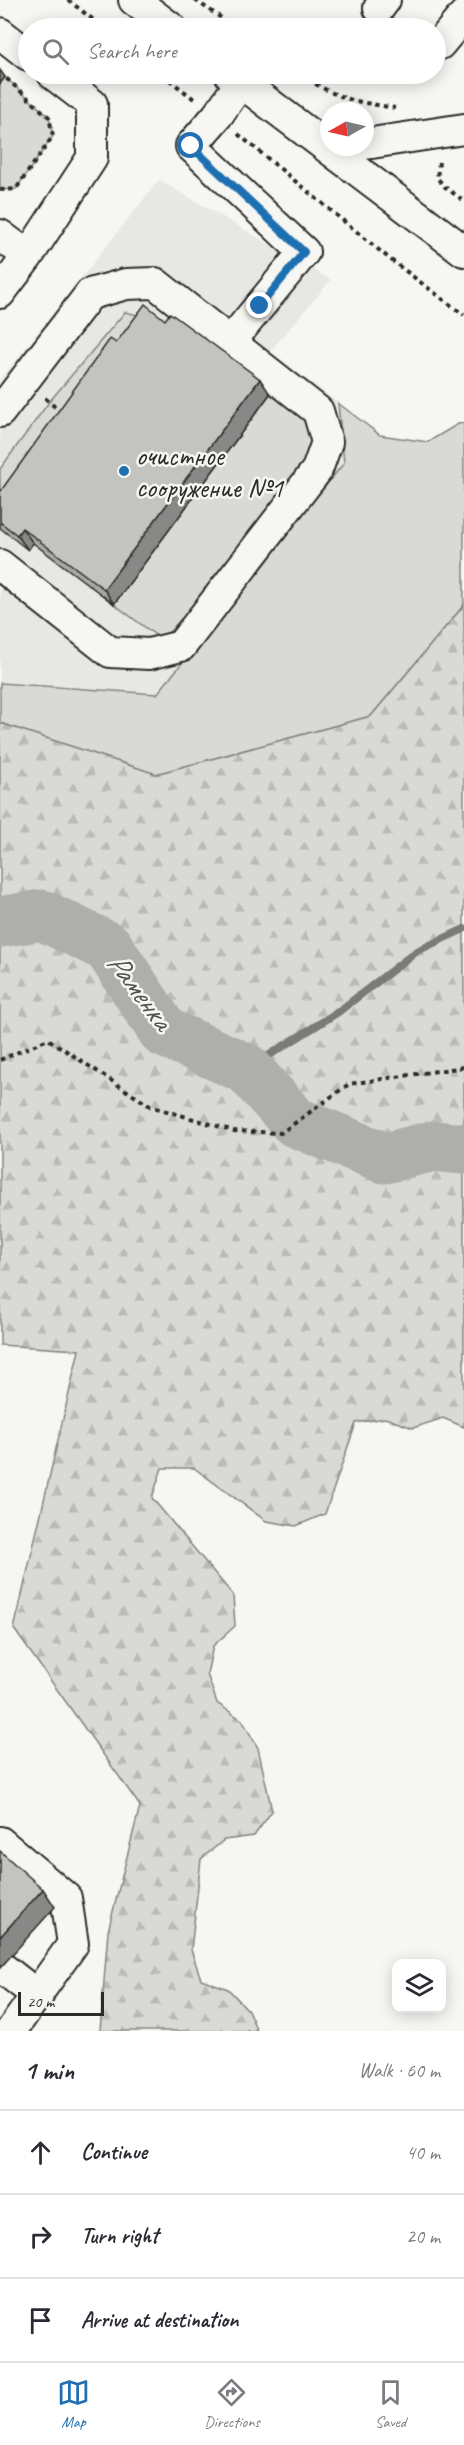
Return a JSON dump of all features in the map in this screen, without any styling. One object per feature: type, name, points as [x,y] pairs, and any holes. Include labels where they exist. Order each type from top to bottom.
[{"type":"street","points":[[134,0],[158,18]]},
{"type":"street","points":[[446,37],[464,15]]},
{"type":"street","points":[[0,33],[18,47]]},
{"type":"street","points":[[0,293],[28,256],[92,158],[93,104],[66,84]]},
{"type":"street","points":[[231,341],[304,252],[191,146],[217,116],[232,84]]},
{"type":"street","points":[[244,84],[320,134]]},
{"type":"street","points":[[374,143],[464,129]]},
{"type":"street","points":[[351,156],[464,251]]},
{"type":"street","points":[[0,235],[28,256]]},
{"type":"street","points":[[0,412],[90,294],[126,284],[155,283],[318,411],[327,442],[317,470],[181,646],[149,654],[110,652],[0,565]]},
{"type":"street","points":[[0,1842],[66,1898],[73,1944],[11,2031]]},
{"type":"street","points":[[1,1967],[38,1996]]},
{"type":"path","points":[[68,0],[91,18]]},
{"type":"path","points":[[195,0],[221,18]]},
{"type":"path","points":[[0,189],[16,189],[53,136],[48,117],[5,77],[18,62]]},
{"type":"path","points":[[175,84],[391,260],[464,315]]},
{"type":"path","points":[[315,84],[345,100],[404,110]]},
{"type":"path","points":[[441,155],[438,164],[438,178],[444,187],[464,201]]},
{"type":"path","points":[[0,1060],[48,1039],[150,1106],[234,1131],[281,1133],[349,1084],[464,1067]]},
{"type":"shaded area","points":[[159,180],[331,280],[270,351],[448,487],[276,702],[0,683],[0,380]]},
{"type":"green space","points":[[5,77],[49,117],[53,136],[16,189],[0,190],[0,84]]},
{"type":"green space","points":[[125,312],[155,319],[0,522],[0,469],[49,402]]},
{"type":"green space","points":[[270,394],[318,411],[327,442],[195,627],[181,619],[162,640],[114,604]]},
{"type":"green space","points":[[338,403],[380,435],[428,442],[458,424],[464,423],[464,605],[371,716],[156,774],[0,723],[0,683],[157,694],[344,463]]},
{"type":"green space","points":[[464,605],[464,1427],[443,1418],[413,1428],[385,1418],[356,1423],[325,1514],[296,1526],[266,1521],[194,1468],[162,1468],[152,1498],[233,1595],[235,1626],[213,1646],[207,1674],[217,1703],[242,1720],[258,1748],[272,1811],[254,1836],[224,1840],[201,1859],[191,1950],[201,1979],[228,1989],[248,2010],[257,2031],[100,2031],[108,1931],[140,1806],[14,1629],[79,1350],[0,1345],[0,723],[156,774],[371,716]]},
{"type":"building","name":"очистное сооружение №1","points":[[145,304],[165,320],[170,313],[260,379],[104,589],[22,528],[17,535],[0,522],[0,492],[110,339],[116,343]]},
{"type":"building","points":[[0,1851],[43,1889],[0,1937]]},
{"type":"waterway","name":"Раменка","points":[[0,922],[42,915],[108,947],[164,1032],[247,1069],[295,1122],[385,1158],[433,1146],[464,1149]]},
{"type":"waterway","points":[[247,1069],[338,1012],[417,951],[464,929]]},
{"type":"place","name":"очистное сооружение №1","points":[[124,471]]},
{"type":"route","points":[[191,146],[304,252],[260,306]]}]
